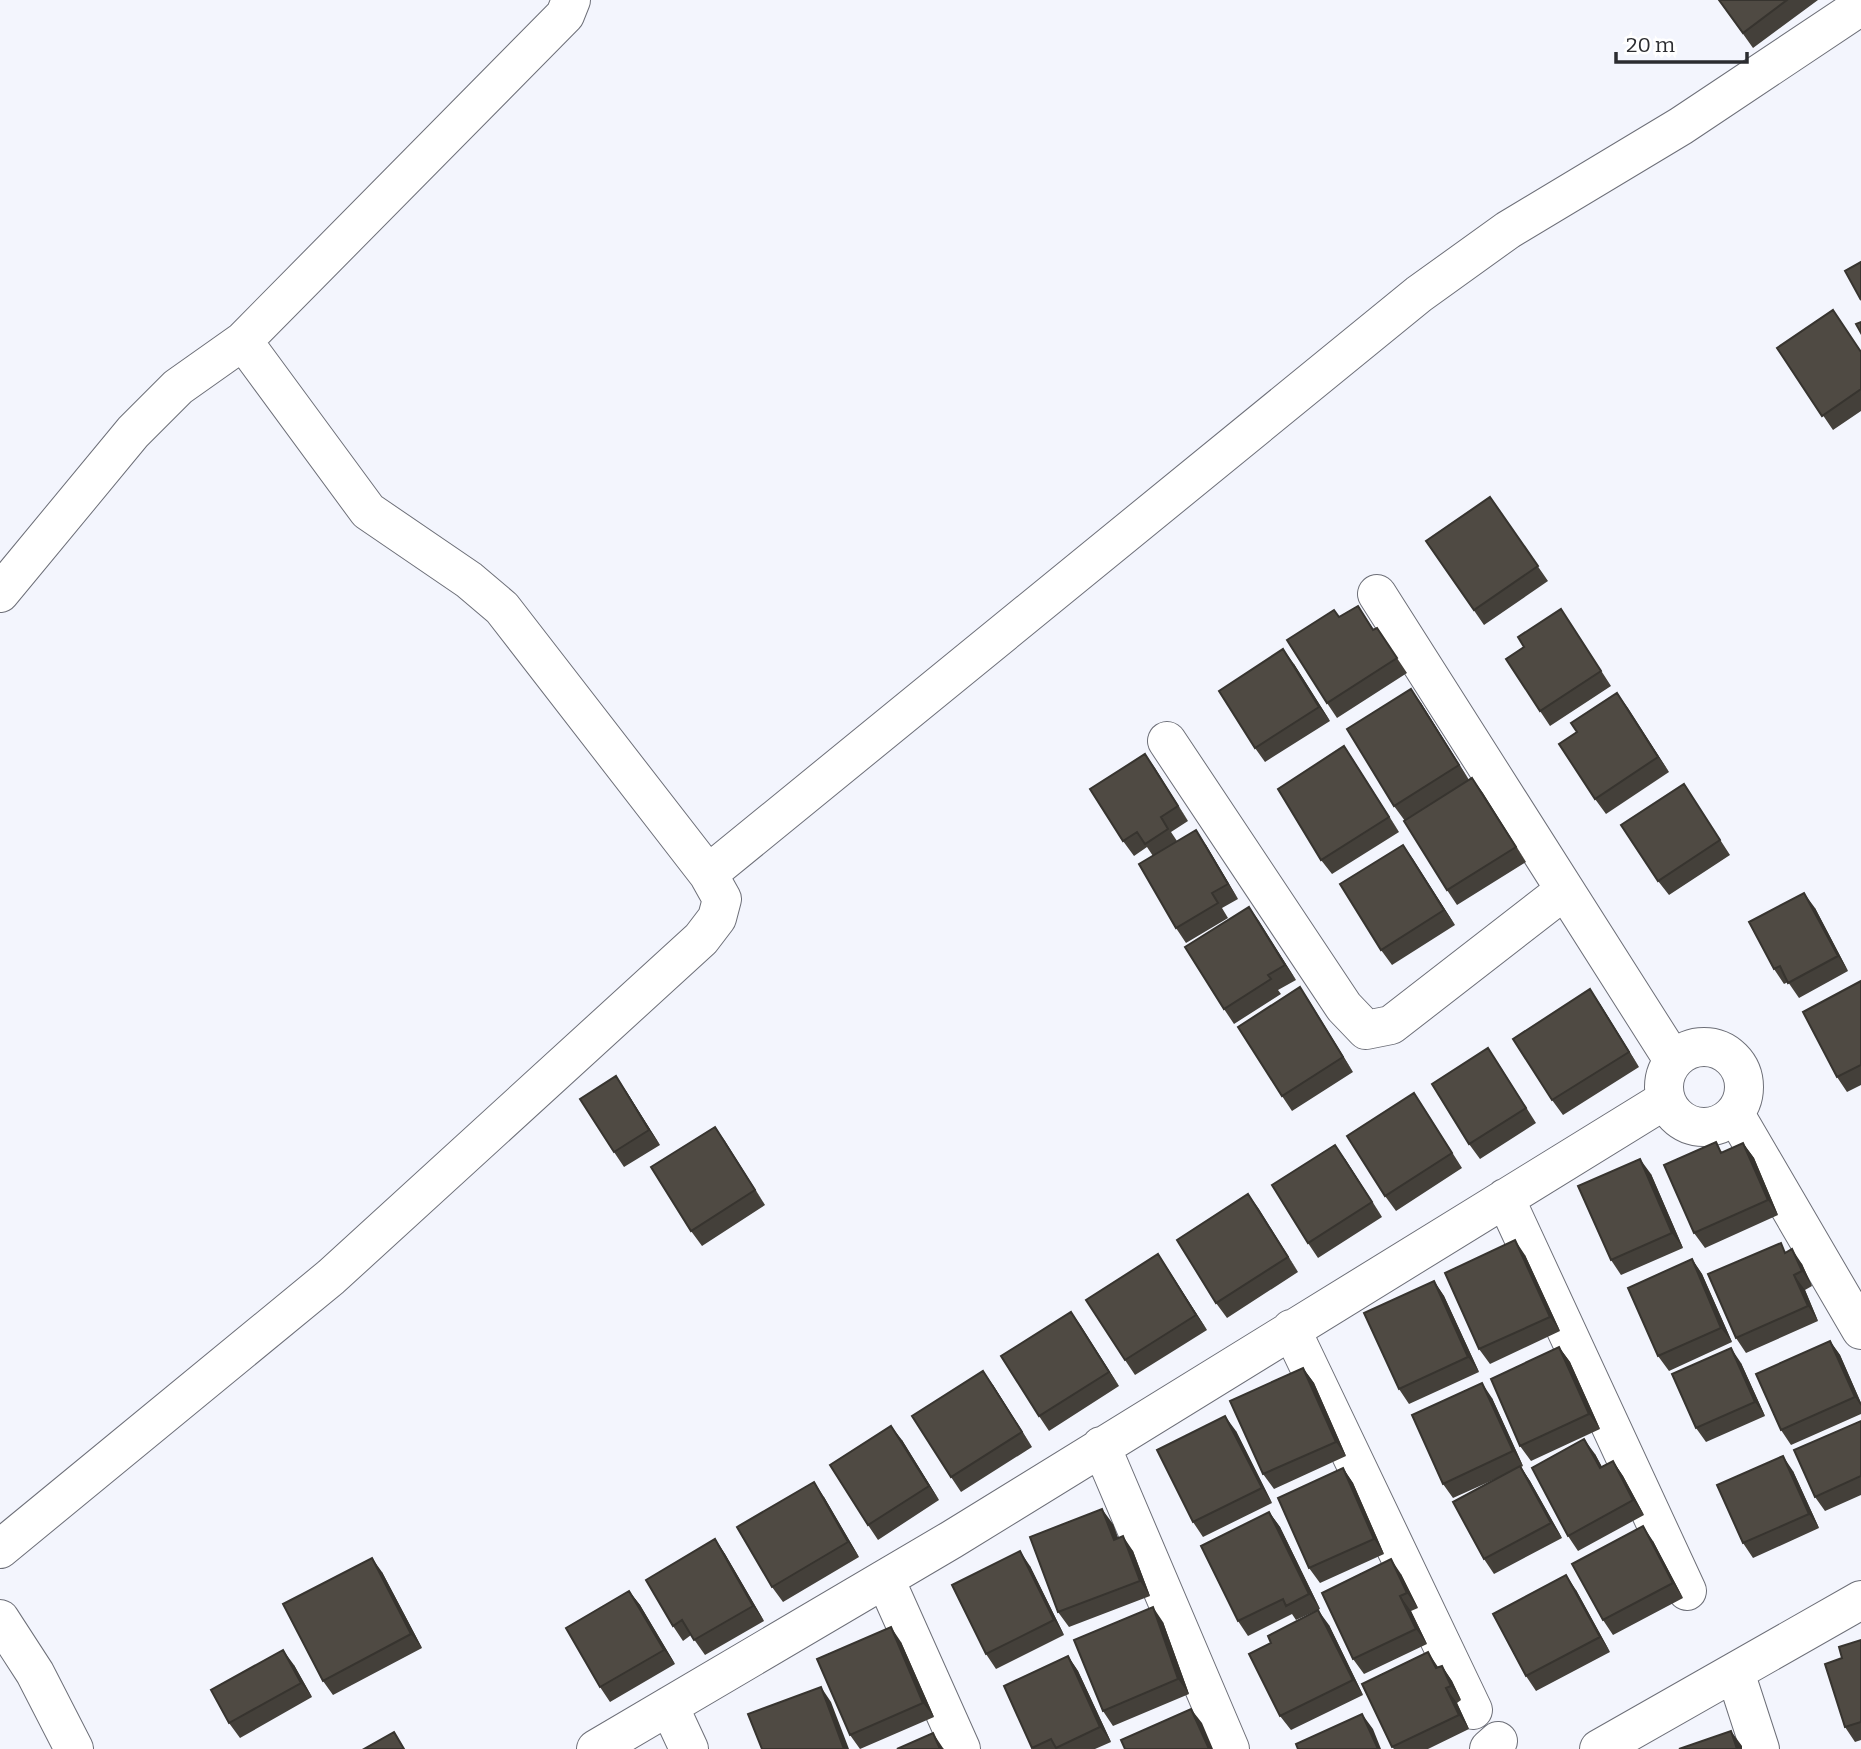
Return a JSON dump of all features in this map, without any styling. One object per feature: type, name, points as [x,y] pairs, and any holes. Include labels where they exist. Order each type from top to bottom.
[{"type":"street","points":[[0,593],[133,432],[178,387],[243,341],[565,15],[571,0]]},
{"type":"street","points":[[708,874],[1419,294],[1508,230],[1681,126],[1861,6]]},
{"type":"street","points":[[0,1549],[331,1277],[701,939],[717,918],[722,899],[708,874],[502,608],[469,580],[384,526],[368,511],[243,341]]},
{"type":"street","points":[[1377,594],[1673,1060]]},
{"type":"street","points":[[1167,741],[1344,1007],[1366,1030],[1391,1025],[1565,890]]},
{"type":"street","points":[[1712,1047],[1732,1056],[1743,1073],[1744,1095],[1735,1114],[1717,1126],[1696,1127],[1677,1118],[1665,1100],[1664,1079],[1673,1060],[1691,1048],[1712,1047]]},
{"type":"street","points":[[596,1749],[885,1579],[1665,1100]]},
{"type":"street","points":[[1735,1114],[1861,1329]]},
{"type":"street","points":[[1505,1198],[1687,1591]]},
{"type":"street","points":[[1291,1329],[1473,1710]]},
{"type":"street","points":[[1101,1446],[1230,1749]]},
{"type":"street","points":[[885,1579],[961,1749]]},
{"type":"street","points":[[1599,1749],[1861,1600]]},
{"type":"street","points":[[0,1619],[35,1673],[74,1749]]},
{"type":"street","points":[[1735,1672],[1760,1749]]},
{"type":"street","points":[[669,1706],[689,1749]]},
{"type":"building","points":[[1719,0],[1787,0],[1743,33]]},
{"type":"building","points":[[1861,262],[1861,300],[1845,271]]},
{"type":"building","points":[[1833,310],[1861,352],[1861,389],[1822,416],[1777,348]]},
{"type":"building","points":[[1490,497],[1538,566],[1474,610],[1426,541]]},
{"type":"building","points":[[1358,606],[1373,630],[1377,628],[1397,658],[1327,703],[1287,640],[1334,610],[1339,617]]},
{"type":"building","points":[[1561,609],[1601,671],[1540,711],[1506,659],[1524,647],[1518,637]]},
{"type":"building","points":[[1283,649],[1319,707],[1255,748],[1219,691]]},
{"type":"building","points":[[1411,689],[1459,765],[1394,806],[1347,729]]},
{"type":"building","points":[[1617,693],[1658,757],[1595,799],[1559,744],[1577,732],[1571,723]]},
{"type":"building","points":[[1344,746],[1389,817],[1321,860],[1278,789]]},
{"type":"building","points":[[1145,754],[1178,806],[1161,817],[1168,829],[1145,844],[1137,832],[1123,841],[1090,789]]},
{"type":"building","points":[[1472,778],[1516,847],[1447,890],[1404,821]]},
{"type":"building","points":[[1684,784],[1720,840],[1658,881],[1621,825]]},
{"type":"building","points":[[1196,830],[1228,884],[1212,893],[1218,903],[1176,928],[1139,864]]},
{"type":"building","points":[[1403,845],[1444,910],[1381,950],[1340,884]]},
{"type":"building","points":[[1804,893],[1838,956],[1788,983],[1780,966],[1774,969],[1749,922]]},
{"type":"building","points":[[1249,907],[1285,965],[1268,975],[1271,979],[1224,1009],[1185,947]]},
{"type":"building","points":[[1861,981],[1861,1065],[1837,1077],[1803,1012]]},
{"type":"building","points":[[1300,987],[1343,1057],[1282,1096],[1238,1027]]},
{"type":"building","points":[[1590,989],[1629,1052],[1552,1100],[1513,1039]]},
{"type":"building","points":[[1488,1048],[1526,1108],[1469,1144],[1432,1084]]},
{"type":"building","points":[[616,1076],[649,1130],[614,1152],[580,1099]]},
{"type":"building","points":[[1414,1093],[1452,1153],[1385,1196],[1347,1136]]},
{"type":"building","points":[[715,1127],[755,1190],[691,1231],[651,1167]]},
{"type":"building","points":[[1716,1142],[1721,1153],[1743,1143],[1768,1200],[1694,1233],[1664,1165]]},
{"type":"building","points":[[1335,1145],[1372,1202],[1308,1243],[1272,1185]]},
{"type":"building","points":[[1640,1159],[1672,1233],[1611,1260],[1578,1186]]},
{"type":"building","points":[[1248,1194],[1288,1257],[1216,1303],[1177,1240]]},
{"type":"building","points":[[1515,1240],[1550,1317],[1479,1349],[1445,1273]]},
{"type":"building","points":[[1781,1243],[1785,1253],[1792,1249],[1802,1271],[1794,1275],[1808,1306],[1736,1338],[1708,1274]]},
{"type":"building","points":[[1158,1254],[1196,1315],[1125,1360],[1086,1300]]},
{"type":"building","points":[[1692,1259],[1721,1328],[1658,1356],[1628,1288]]},
{"type":"building","points":[[1434,1281],[1468,1357],[1399,1389],[1364,1313]]},
{"type":"building","points":[[1071,1312],[1109,1372],[1039,1416],[1001,1356]]},
{"type":"building","points":[[1830,1341],[1855,1397],[1781,1430],[1756,1374]]},
{"type":"building","points":[[1559,1347],[1589,1414],[1520,1446],[1491,1379]]},
{"type":"building","points":[[1731,1348],[1755,1402],[1696,1428],[1672,1374]]},
{"type":"building","points":[[1303,1368],[1336,1442],[1263,1474],[1230,1401]]},
{"type":"building","points":[[983,1371],[1022,1432],[951,1477],[912,1416]]},
{"type":"building","points":[[1482,1383],[1513,1451],[1443,1484],[1412,1415]]},
{"type":"building","points":[[1225,1416],[1262,1488],[1193,1522],[1157,1450]]},
{"type":"building","points":[[1861,1421],[1861,1476],[1815,1497],[1794,1450]]},
{"type":"building","points":[[891,1426],[929,1486],[868,1525],[830,1465]]},
{"type":"building","points":[[1584,1439],[1600,1468],[1613,1461],[1633,1500],[1568,1536],[1532,1468]]},
{"type":"building","points":[[1783,1456],[1809,1514],[1743,1543],[1717,1485]]},
{"type":"building","points":[[1520,1466],[1551,1523],[1484,1559],[1453,1502]]},
{"type":"building","points":[[1343,1468],[1374,1539],[1309,1568],[1278,1498]]},
{"type":"building","points":[[814,1482],[848,1542],[772,1587],[737,1527]]},
{"type":"building","points":[[1102,1509],[1114,1540],[1123,1536],[1140,1581],[1058,1612],[1030,1537]]},
{"type":"building","points":[[1269,1512],[1309,1594],[1286,1606],[1283,1599],[1238,1621],[1201,1546]]},
{"type":"building","points":[[1643,1526],[1673,1583],[1603,1620],[1572,1564]]},
{"type":"building","points":[[715,1539],[753,1606],[694,1640],[682,1620],[673,1626],[646,1580]]},
{"type":"building","points":[[1020,1551],[1054,1620],[986,1654],[952,1585]]},
{"type":"building","points":[[372,1558],[411,1634],[323,1681],[283,1604]]},
{"type":"building","points":[[1391,1559],[1407,1593],[1400,1596],[1416,1629],[1353,1659],[1322,1593]]},
{"type":"building","points":[[1566,1575],[1600,1637],[1526,1676],[1493,1614]]},
{"type":"building","points":[[629,1591],[664,1650],[600,1687],[566,1628]]},
{"type":"building","points":[[1153,1607],[1178,1679],[1103,1711],[1074,1640]]},
{"type":"building","points":[[1318,1610],[1353,1680],[1280,1716],[1249,1654],[1271,1643],[1268,1636]]},
{"type":"building","points":[[891,1627],[923,1703],[850,1735],[817,1659]]},
{"type":"building","points":[[1861,1640],[1861,1722],[1845,1727],[1825,1664],[1842,1658],[1839,1647]]},
{"type":"building","points":[[283,1650],[301,1683],[229,1723],[211,1690]]},
{"type":"building","points":[[1428,1652],[1436,1668],[1442,1666],[1451,1686],[1446,1688],[1459,1715],[1392,1747],[1362,1684]]},
{"type":"building","points":[[1068,1656],[1100,1727],[1056,1748],[1051,1739],[1032,1748],[1004,1686]]},
{"type":"building","points":[[821,1687],[844,1749],[762,1749],[748,1714]]},
{"type":"building","points":[[1191,1709],[1209,1749],[1125,1749],[1121,1740]]},
{"type":"building","points":[[1362,1714],[1378,1749],[1298,1749],[1296,1744]]},
{"type":"building","points":[[1731,1731],[1737,1749],[1679,1749]]},
{"type":"building","points":[[394,1732],[404,1749],[364,1749]]},
{"type":"building","points":[[933,1733],[940,1749],[897,1749]]}]
